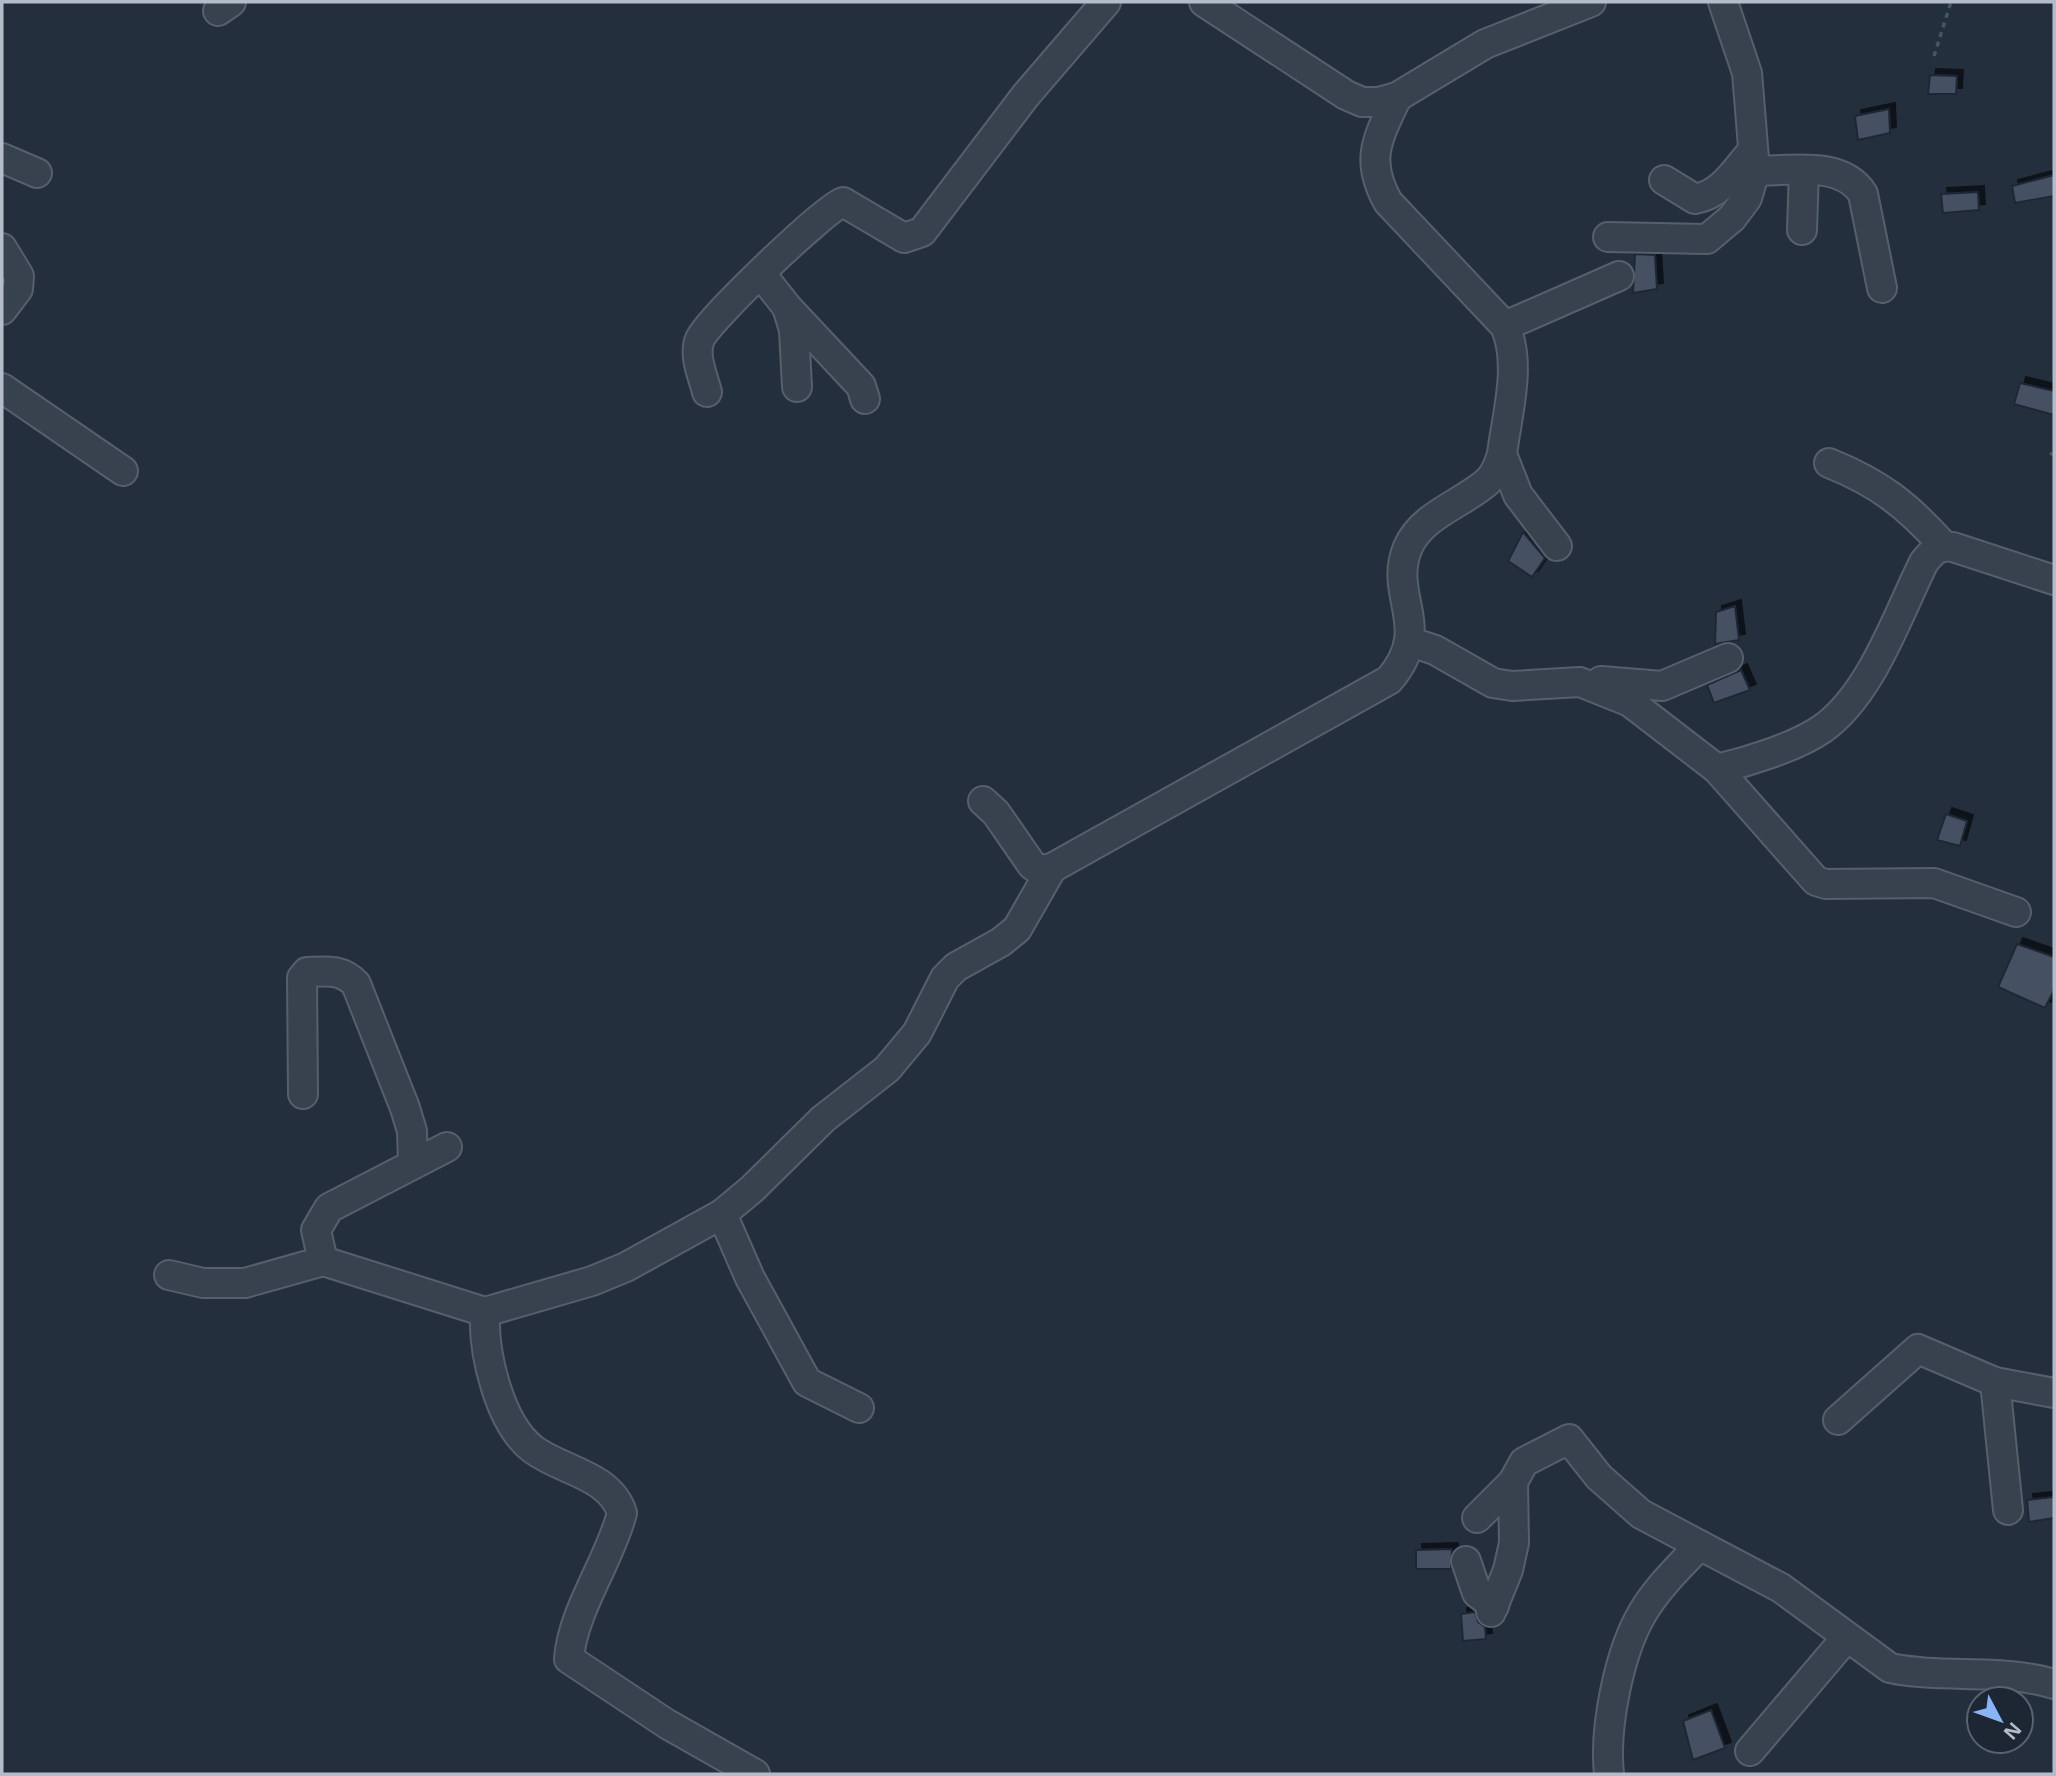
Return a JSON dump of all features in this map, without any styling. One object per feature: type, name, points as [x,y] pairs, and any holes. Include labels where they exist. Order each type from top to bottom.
[{"type":"street","points":[[707,392],[698,355],[700,339],[761,274],[843,202],[904,238],[922,232],[1026,95],[1107,2]]},
{"type":"street","points":[[1204,2],[1346,95],[1362,102],[1379,102],[1397,97],[1485,44],[1591,2]]},
{"type":"street","points":[[1608,237],[1707,239],[1732,218],[1747,198],[1754,161],[1746,73],[1723,2]]},
{"type":"street","points":[[983,801],[1007,828],[1032,865],[1039,870],[1052,868],[1389,680],[1401,667],[1411,642],[1412,625],[1401,567],[1410,544],[1433,518],[1488,481],[1503,454],[1513,343],[1505,326],[1388,202],[1376,182],[1373,159],[1378,137],[1397,97]]},
{"type":"street","points":[[2,159],[37,173]]},
{"type":"street","points":[[1664,180],[1695,199],[1720,189],[1754,161],[1836,174],[1858,187],[1863,194],[1882,288]]},
{"type":"street","points":[[1802,230],[1804,170]]},
{"type":"street","points":[[2,248],[13,261],[19,275],[18,289],[2,310]]},
{"type":"street","points":[[761,274],[787,307],[861,386],[865,399]]},
{"type":"street","points":[[1505,326],[1619,276]]},
{"type":"street","points":[[787,307],[794,330],[797,387]]},
{"type":"street","points":[[2,388],[123,471]]},
{"type":"street","points":[[1503,454],[1518,495],[1557,546]]},
{"type":"street","points":[[1829,463],[1867,478],[1883,489],[1943,545],[2054,580]]},
{"type":"street","points":[[1717,768],[1798,741],[1822,729],[1844,708],[1865,682],[1924,562],[1943,545]]},
{"type":"street","points":[[1411,642],[1435,650],[1493,683],[1513,686],[1612,680],[1662,686],[1728,658]]},
{"type":"street","points":[[1580,682],[1630,702],[1717,768],[1816,881],[1826,884],[1934,883],[2016,912]]},
{"type":"street","points":[[169,1275],[203,1283],[245,1283],[323,1261],[485,1312],[592,1282],[722,1214],[752,1189],[822,1119],[904,1053],[945,978],[956,967],[1017,929],[1052,868]]},
{"type":"street","points":[[303,1094],[302,978],[307,972],[333,970],[347,974],[356,984],[405,1108],[412,1131],[413,1164]]},
{"type":"street","points":[[323,1261],[316,1230],[329,1208],[447,1147]]},
{"type":"street","points":[[722,1214],[750,1278],[807,1382],[859,1408]]},
{"type":"street","points":[[485,1312],[484,1336],[494,1383],[511,1422],[531,1448],[554,1462],[592,1478],[612,1493],[622,1513],[615,1539],[577,1627],[569,1659],[667,1724],[755,1774]]},
{"type":"street","points":[[1838,1420],[1918,1349],[1995,1382],[2054,1393]]},
{"type":"street","points":[[1995,1382],[2008,1510]]},
{"type":"street","points":[[1477,1518],[1513,1482],[1524,1462],[1569,1439],[1620,1498],[1699,1546],[1781,1588],[1869,1656],[1899,1670],[2016,1677],[2054,1684]]},
{"type":"street","points":[[1466,1561],[1477,1594],[1492,1609],[1508,1570],[1514,1543],[1513,1482]]},
{"type":"street","points":[[1609,1774],[1605,1744],[1616,1684],[1642,1614],[1665,1582],[1699,1546]]},
{"type":"street","points":[[1750,1751],[1846,1638]]},
{"type":"path","points":[[1934,56],[1951,2]]},
{"type":"building","points":[[1930,75],[1957,76],[1956,94],[1928,94]]},
{"type":"building","points":[[1889,109],[1890,133],[1858,140],[1855,116]]},
{"type":"building","points":[[2054,175],[2054,196],[2015,203],[2012,186]]},
{"type":"building","points":[[1978,192],[1979,210],[1943,213],[1941,194]]},
{"type":"building","points":[[1635,254],[1655,255],[1657,289],[1633,293]]},
{"type":"building","points":[[2020,383],[2054,391],[2054,415],[2014,404]]},
{"type":"building","points":[[1523,532],[1545,558],[1532,577],[1508,561]]},
{"type":"building","points":[[1735,606],[1739,640],[1715,644],[1716,612]]},
{"type":"building","points":[[1741,670],[1750,690],[1714,703],[1707,685]]},
{"type":"building","points":[[1946,814],[1967,821],[1960,846],[1937,840]]},
{"type":"building","points":[[2017,944],[2054,957],[2054,990],[2045,1008],[1998,987]]},
{"type":"building","points":[[2054,1497],[2054,1518],[2029,1522],[2027,1500]]},
{"type":"building","points":[[1452,1549],[1451,1569],[1416,1569],[1416,1550]]},
{"type":"building","points":[[1475,1612],[1478,1622],[1485,1627],[1486,1639],[1463,1641],[1461,1614]]},
{"type":"building","points":[[1711,1710],[1725,1748],[1693,1760],[1683,1721]]}]
